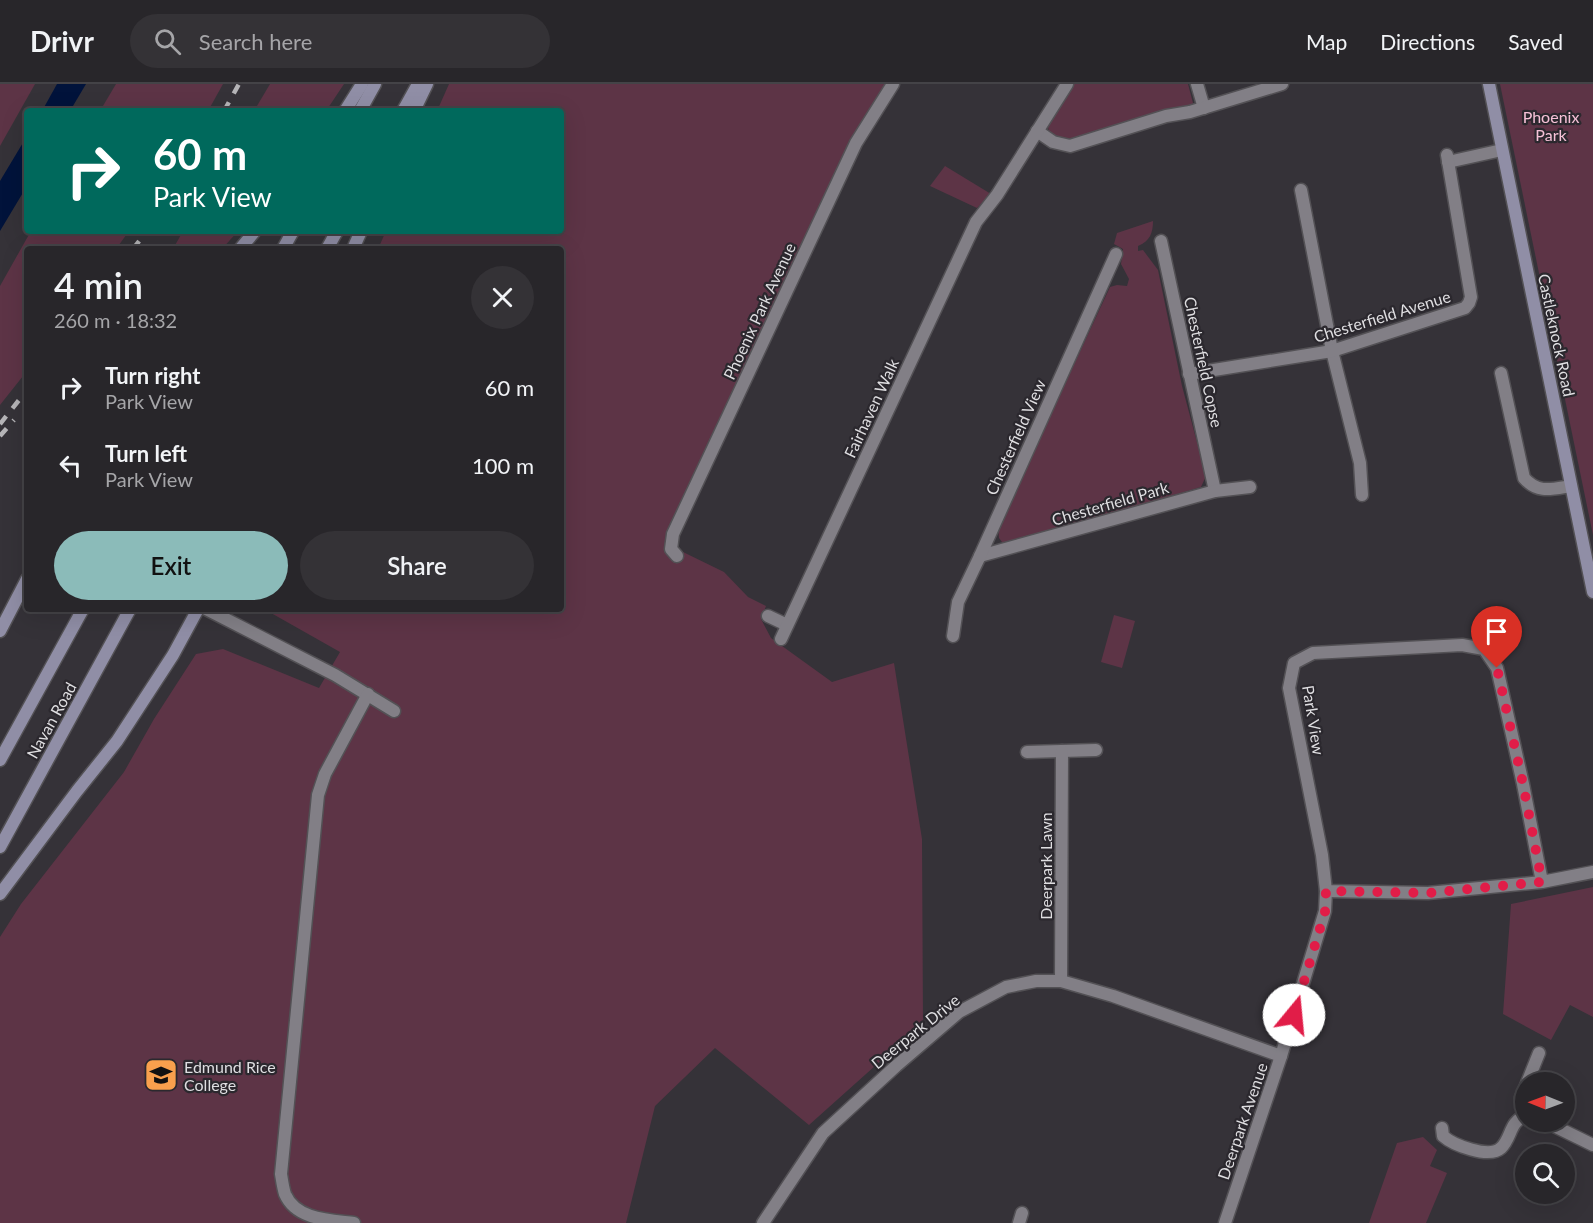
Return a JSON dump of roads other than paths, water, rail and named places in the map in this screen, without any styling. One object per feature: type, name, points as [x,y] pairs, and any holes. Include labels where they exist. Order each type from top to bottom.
[{"type":"main road","points":[[347,108],[362,84]]},
{"type":"main road","points":[[362,108],[375,84]]},
{"type":"main road","points":[[405,108],[418,84]]},
{"type":"main road","points":[[415,108],[427,84]]},
{"type":"main road","name":"Castleknock Road","points":[[1488,84],[1593,592]]},
{"type":"main road","points":[[242,246],[252,234]]},
{"type":"main road","points":[[0,631],[24,585]]},
{"type":"main road","name":"Navan Road","points":[[0,760],[81,612]]},
{"type":"main road","name":"Navan Road","points":[[0,848],[128,612]]},
{"type":"main road","points":[[0,894],[117,741],[173,655],[196,612]]},
{"type":"street","name":"Phoenix Park Avenue","points":[[677,556],[671,549],[673,534],[856,143],[893,84]]},
{"type":"street","name":"Fairhaven Walk","points":[[781,639],[976,222],[997,195],[1067,84]]},
{"type":"street","points":[[1197,84],[1204,108]]},
{"type":"street","points":[[1037,131],[1053,142],[1070,146],[1166,116],[1204,108],[1282,84]]},
{"type":"street","name":"Chesterfield Avenue","points":[[1189,374],[1332,351],[1465,308],[1471,297],[1447,158],[1502,150]]},
{"type":"street","points":[[1301,190],[1332,351],[1360,463],[1362,495]]},
{"type":"street","name":"Chesterfield Copse","points":[[1161,241],[1215,491]]},
{"type":"street","name":"Chesterfield View","points":[[953,636],[958,602],[1116,254]]},
{"type":"street","points":[[1501,373],[1524,478],[1532,487],[1545,490],[1571,486]]},
{"type":"street","name":"Chesterfield Park","points":[[980,556],[1215,491],[1250,487]]},
{"type":"street","points":[[212,612],[368,694],[394,711]]},
{"type":"street","points":[[768,616],[787,625]]},
{"type":"street","name":"Park View","points":[[1326,891],[1322,855],[1289,688],[1294,663],[1313,653],[1462,645],[1484,649],[1497,668],[1542,882]]},
{"type":"street","points":[[354,1223],[309,1216],[296,1208],[286,1195],[281,1174],[318,795],[325,774],[368,694]]},
{"type":"street","points":[[1027,752],[1096,750]]},
{"type":"street","name":"Deerpark Lawn","points":[[1061,981],[1062,751]]},
{"type":"street","points":[[1571,876],[1593,861]]},
{"type":"street","points":[[1326,891],[1428,893],[1542,882],[1593,872]]},
{"type":"street","name":"Deerpark Avenue","points":[[1225,1223],[1281,1056],[1325,912],[1326,891]]},
{"type":"street","name":"Deerpark Drive","points":[[763,1223],[823,1133],[959,1012],[1006,987],[1036,981],[1061,981],[1113,996],[1281,1056]]},
{"type":"street","points":[[1531,1072],[1539,1053]]},
{"type":"street","points":[[1442,1128],[1443,1136],[1455,1144],[1479,1152],[1496,1151],[1502,1147],[1515,1122]]},
{"type":"street","points":[[1567,1132],[1593,1144]]},
{"type":"water","points":[[57,84],[86,84],[72,108],[44,108]]},
{"type":"water","points":[[24,141],[24,191],[0,231],[0,181]]},
{"type":"railway","points":[[226,108],[239,84]]},
{"type":"railway","points":[[135,246],[145,234]]},
{"type":"railway","points":[[0,424],[24,394]]},
{"type":"railway","points":[[0,436],[14,420]]},
{"type":"place","name":"Edmund Rice College","points":[[161,1075]]},
{"type":"park label","name":"Phoenix Park","points":[[1551,125]]}]
